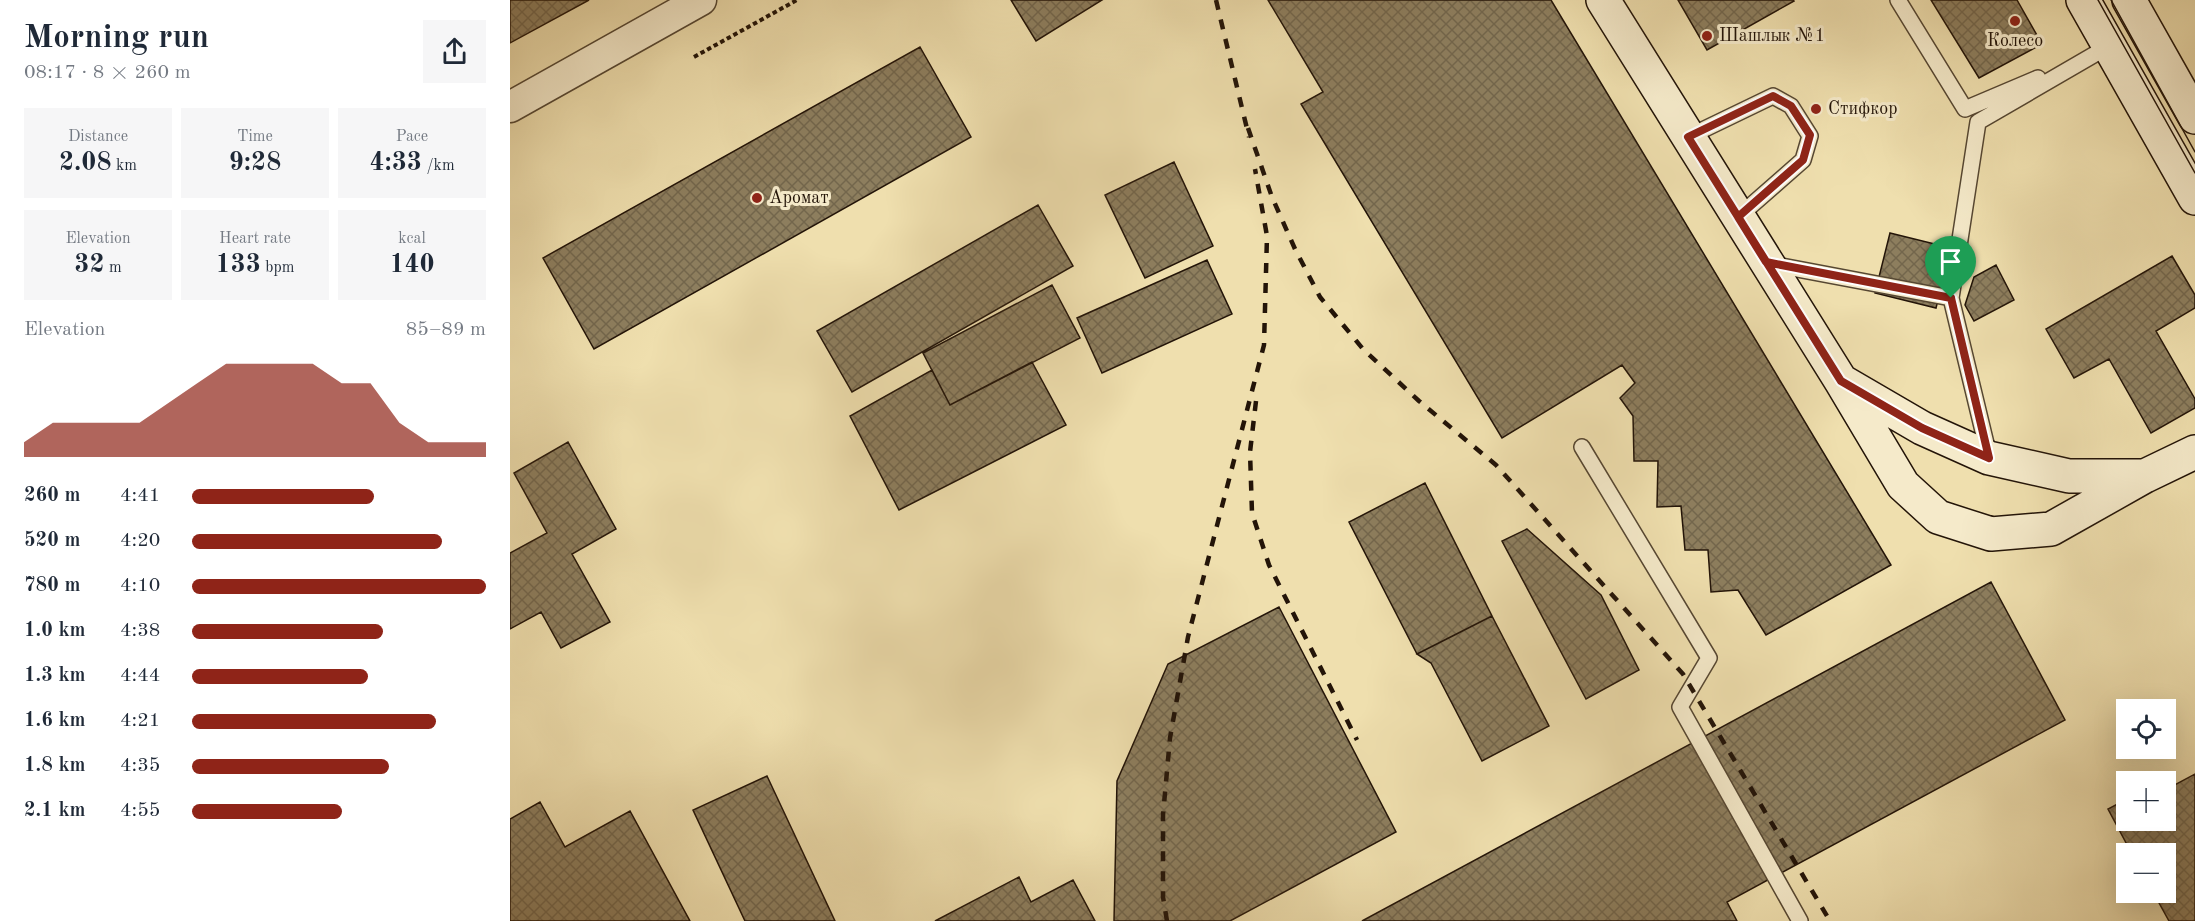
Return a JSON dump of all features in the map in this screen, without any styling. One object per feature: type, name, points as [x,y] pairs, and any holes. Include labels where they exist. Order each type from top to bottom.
[{"type":"street","points":[[510,107],[701,0]]},
{"type":"street","points":[[1603,0],[1841,381],[1903,485],[1938,517],[1991,534],[2051,529],[2195,452]]},
{"type":"street","points":[[2083,0],[2099,51],[2195,198]]},
{"type":"street","points":[[2129,0],[2195,117]]},
{"type":"street","points":[[1841,381],[1922,428],[1989,458],[2069,477],[2145,477]]},
{"type":"lane","points":[[1898,0],[1965,109],[2099,51]]},
{"type":"lane","points":[[1989,458],[1951,298],[1978,122],[2099,51]]},
{"type":"lane","points":[[1688,137],[1773,96],[1791,106],[1810,135],[1803,160],[1738,217]]},
{"type":"lane","points":[[1766,262],[1951,298]]},
{"type":"lane","points":[[1582,447],[1710,658],[1680,707],[1800,921]]},
{"type":"path","points":[[694,57],[797,0]]},
{"type":"building","points":[[510,0],[589,0],[510,43]]},
{"type":"building","points":[[1011,0],[1102,0],[1036,41]]},
{"type":"building","points":[[1268,0],[1551,0],[1891,565],[1766,635],[1738,590],[1711,592],[1708,550],[1685,550],[1681,506],[1657,507],[1658,461],[1634,461],[1633,416],[1620,398],[1635,383],[1622,365],[1502,438],[1301,104],[1323,92]]},
{"type":"building","points":[[1678,0],[1793,0],[1794,1],[1707,50]]},
{"type":"building","points":[[1931,0],[2017,0],[2042,44],[1979,78]]},
{"type":"building","points":[[920,47],[971,137],[594,349],[543,258]]},
{"type":"building","points":[[1174,162],[1213,246],[1145,278],[1105,195]]},
{"type":"building","points":[[1038,205],[1073,266],[852,392],[817,331]]},
{"type":"building","points":[[1890,233],[1951,248],[1936,308],[1875,293]]},
{"type":"building","points":[[2172,256],[2195,295],[2195,308],[2156,331],[2195,399],[2195,408],[2151,433],[2109,359],[2074,378],[2046,329]]},
{"type":"building","points":[[1207,260],[1232,314],[1102,373],[1077,318]]},
{"type":"building","points":[[1996,265],[2014,300],[1974,321],[1965,305],[1974,277]]},
{"type":"building","points":[[1052,285],[1080,338],[950,405],[923,353]]},
{"type":"building","points":[[1032,362],[1066,425],[899,510],[850,416],[932,370],[950,405]]},
{"type":"building","points":[[568,442],[616,529],[572,554],[610,622],[561,648],[541,612],[510,629],[510,553],[547,533],[514,473]]},
{"type":"building","points":[[1425,483],[1492,616],[1417,654],[1349,522]]},
{"type":"building","points":[[1527,529],[1601,595],[1639,670],[1586,699],[1502,541]]},
{"type":"building","points":[[1991,582],[2065,720],[1727,902],[1737,921],[1362,921]]},
{"type":"building","points":[[1279,607],[1396,832],[1230,921],[1114,921],[1117,781],[1168,664]]},
{"type":"building","points":[[1492,616],[1549,726],[1482,761],[1431,663],[1417,654]]},
{"type":"building","points":[[2195,774],[2195,921],[2169,921],[2159,903],[2176,903],[2176,843],[2126,843],[2120,831],[2176,831],[2176,784]]},
{"type":"building","points":[[767,776],[835,921],[745,921],[693,810]]},
{"type":"building","points":[[540,802],[565,847],[630,811],[690,921],[510,921],[510,819]]},
{"type":"building","points":[[2116,805],[2116,824],[2108,809]]},
{"type":"building","points":[[1019,877],[1031,902],[1073,880],[1095,921],[935,921]]},
{"type":"tram line","points":[[2098,0],[2195,173]]},
{"type":"tram line","points":[[2111,0],[2195,152]]},
{"type":"railway","points":[[1216,0],[1249,137]]},
{"type":"railway","points":[[1248,128],[1272,197],[1320,297],[1363,349],[1419,401],[1496,465],[1683,674],[1830,921]]},
{"type":"railway","points":[[1167,921],[1163,897],[1163,815],[1170,738],[1188,637],[1264,345],[1267,236],[1255,169]]},
{"type":"railway","points":[[1256,401],[1250,452],[1252,513],[1269,565],[1357,740]]},
{"type":"place","name":"Колесо","points":[[2015,21]]},
{"type":"place","name":"Шашлык №1","points":[[1707,36]]},
{"type":"place","name":"Стифкор","points":[[1816,109]]},
{"type":"place","name":"Аромат","points":[[757,198]]},
{"type":"route","points":[[1951,298],[1766,262],[1738,217],[1803,160],[1810,135],[1791,106],[1773,96],[1688,137],[1766,262],[1841,381],[1922,428],[1989,458],[1951,298]]}]
